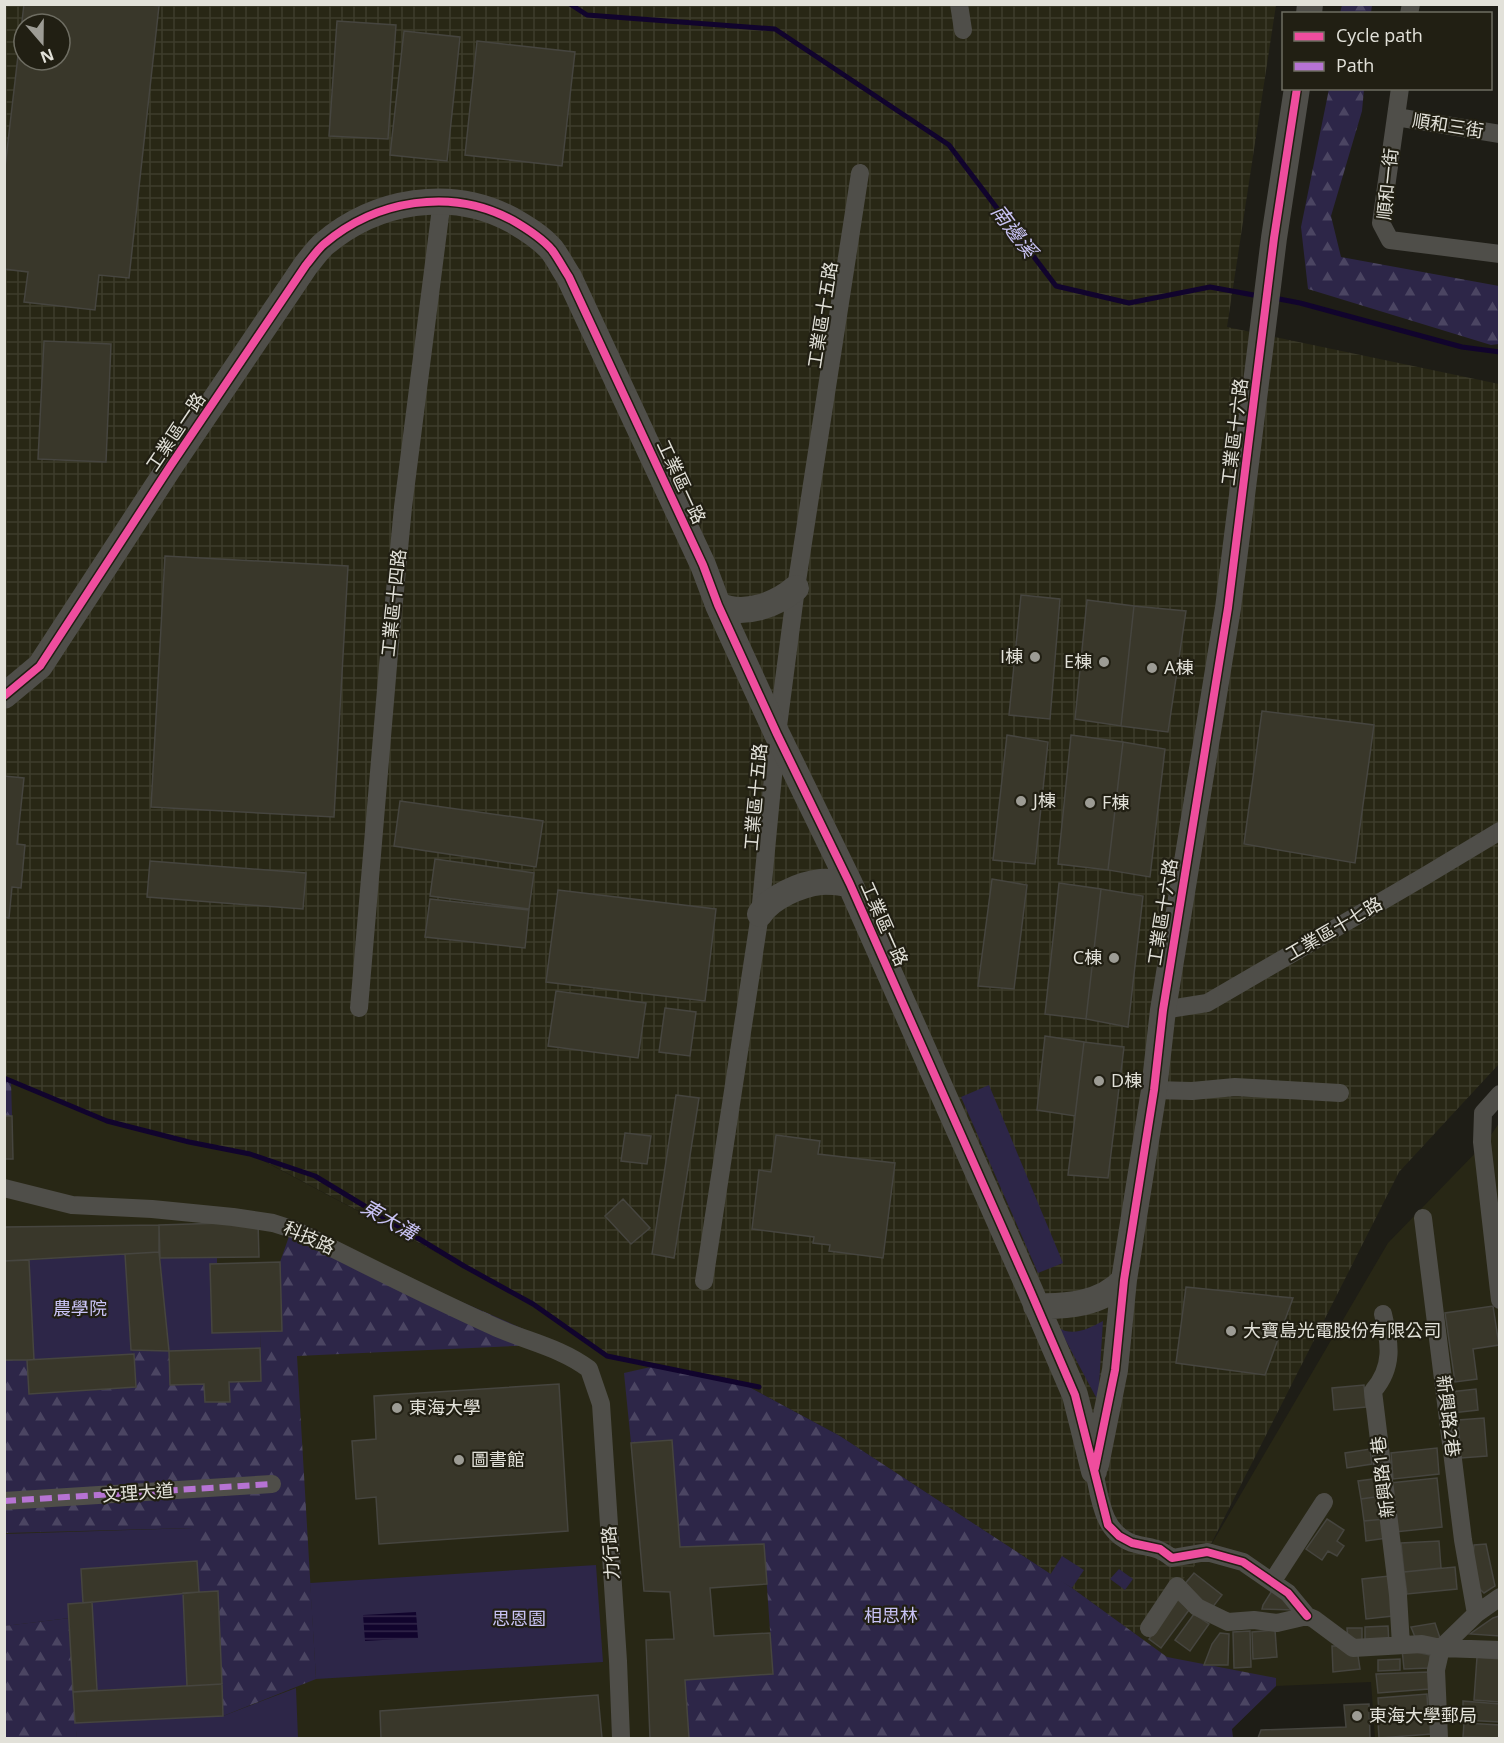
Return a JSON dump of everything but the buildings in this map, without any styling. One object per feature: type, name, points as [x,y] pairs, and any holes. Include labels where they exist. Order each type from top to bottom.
[{"type":"street","points":[[959,4],[963,30]]},
{"type":"street","name":"工業區十六路","points":[[1094,1471],[1115,1370],[1124,1280],[1154,1090],[1162,1010],[1228,608],[1274,238],[1297,90]]},
{"type":"street","name":"順和一街","points":[[1400,90],[1381,223],[1390,240],[1500,254]]},
{"type":"street","name":"順和三街","points":[[1396,117],[1500,134]]},
{"type":"street","name":"工業區十五路","points":[[704,1281],[760,914],[777,734],[796,588],[860,173]]},
{"type":"street","name":"工業區一路","points":[[4,696],[40,666],[171,465],[306,265],[323,245],[359,222],[384,211],[418,202],[442,200],[478,205],[528,229],[551,249],[569,277],[703,565],[718,605],[777,734],[850,884],[1075,1395],[1094,1471]]},
{"type":"street","name":"工業區十四路","points":[[359,1008],[402,518],[442,200]]},
{"type":"street","points":[[718,605],[726,609],[764,607],[775,603],[796,588]]},
{"type":"street","name":"工業區十七路","points":[[1162,1010],[1207,1003],[1500,831]]},
{"type":"street","points":[[760,914],[766,905],[788,892],[821,882],[850,884]]},
{"type":"street","points":[[1154,1090],[1192,1091],[1234,1087],[1340,1093]]},
{"type":"street","points":[[1500,1094],[1483,1113],[1482,1142],[1500,1300]]},
{"type":"street","name":"科技路","points":[[4,1188],[72,1205],[233,1216],[284,1226],[500,1329],[550,1347],[589,1369]]},
{"type":"street","name":"新興路2巷","points":[[1424,1218],[1463,1540],[1476,1614]]},
{"type":"street","points":[[1036,1306],[1074,1305],[1109,1294],[1124,1280]]},
{"type":"street","name":"新興路1巷","points":[[1383,1314],[1390,1346],[1383,1380],[1373,1391],[1398,1595],[1401,1645]]},
{"type":"street","name":"力行路","points":[[589,1369],[601,1404],[621,1738]]},
{"type":"street","points":[[1094,1471],[1108,1525],[1119,1536],[1132,1543],[1160,1549],[1172,1558],[1178,1579],[1177,1586],[1149,1628]]},
{"type":"street","name":"文理大道","points":[[4,1501],[272,1484]]},
{"type":"street","points":[[1272,1582],[1324,1502]]},
{"type":"street","points":[[1172,1558],[1207,1552],[1243,1562],[1288,1593],[1306,1616],[1314,1619],[1353,1648],[1422,1644],[1500,1650]]},
{"type":"street","points":[[1177,1586],[1197,1607],[1228,1622],[1254,1620],[1277,1623],[1306,1616]]},
{"type":"street","points":[[1438,1738],[1436,1670],[1441,1647],[1476,1614],[1500,1597]]},
{"type":"shaded area","points":[[5,5],[1276,5],[1227,327],[1499,384],[1499,1064],[1399,1172],[1207,1552],[1177,1586],[1149,1628],[1134,1633],[1072,1588],[840,1436],[738,1381],[607,1356],[534,1304],[251,1154],[189,1142],[107,1121],[5,1078]]},
{"type":"shaded area","name":"東海大學","points":[[4,1078],[107,1122],[250,1154],[534,1304],[607,1356],[655,1366],[840,1436],[1072,1588],[1134,1633],[1207,1552],[1388,1243],[1487,1141],[1499,1123],[1499,1738],[1375,1738],[1371,1682],[1276,1686],[1232,1729],[1233,1738],[5,1738]]},
{"type":"shaded area","points":[[416,1612],[418,1638],[365,1641],[363,1615]]},
{"type":"green space","points":[[1342,5],[1372,5],[1371,12],[1340,12]]},
{"type":"green space","points":[[1329,90],[1364,90],[1362,111],[1331,216],[1341,257],[1499,286],[1499,344],[1491,345],[1308,289],[1301,227]]},
{"type":"green space","points":[[5,1078],[11,1081],[12,1116],[5,1116]]},
{"type":"green space","points":[[989,1085],[1063,1263],[1038,1273],[961,1097]]},
{"type":"green space","points":[[293,1225],[558,1344],[297,1356],[316,1679],[223,1716],[218,1592],[199,1592],[192,1528],[5,1533],[5,1360],[28,1359],[29,1394],[136,1387],[134,1354],[131,1350],[169,1351],[170,1385],[204,1384],[205,1402],[230,1402],[229,1382],[261,1381],[260,1332],[282,1331],[280,1262]]},
{"type":"green space","name":"農學院","points":[[125,1254],[131,1350],[134,1354],[34,1360],[29,1260]]},
{"type":"green space","points":[[217,1257],[217,1264],[260,1332],[260,1348],[169,1351],[160,1258]]},
{"type":"green space","points":[[1103,1321],[1098,1401],[1059,1328],[1076,1332]]},
{"type":"green space","name":"相思林","points":[[655,1366],[738,1381],[840,1436],[1072,1588],[1167,1657],[1276,1678],[1276,1686],[1232,1729],[1233,1738],[689,1738],[685,1680],[773,1674],[764,1544],[680,1547],[672,1440],[631,1443],[624,1373]]},
{"type":"green space","points":[[193,1528],[197,1561],[81,1569],[83,1603],[69,1604],[70,1618],[5,1626],[4,1534]]},
{"type":"green space","points":[[1062,1556],[1084,1570],[1072,1588],[1050,1575]]},
{"type":"green space","name":"思恩園","points":[[596,1565],[603,1662],[316,1679],[310,1583]]},
{"type":"green space","points":[[1119,1569],[1133,1579],[1125,1590],[1110,1579]]},
{"type":"green space","points":[[183,1593],[187,1686],[97,1690],[92,1602]]},
{"type":"green space","points":[[70,1618],[77,1738],[5,1738],[4,1626]]},
{"type":"green space","points":[[296,1688],[298,1738],[77,1738],[75,1723],[223,1716]]},
{"type":"waterway","name":"南邊溪","points":[[570,4],[587,15],[775,29],[949,145],[1056,286],[1129,303],[1210,287],[1259,296]]},
{"type":"waterway","name":"南邊溪","points":[[1274,298],[1462,347],[1500,352]]},
{"type":"waterway","name":"東大溝","points":[[4,1078],[107,1121],[189,1142],[250,1154],[315,1176],[464,1266],[533,1304],[607,1356],[759,1387]]},
{"type":"marked path","points":[[4,1501],[272,1484]]},
{"type":"cycle path","points":[[1095,1468],[1115,1370],[1124,1280],[1154,1090],[1163,1010],[1228,608],[1274,238],[1297,90]]},
{"type":"cycle path","points":[[4,696],[40,666],[171,465],[306,265],[324,244],[345,229],[390,208],[439,201],[489,210],[533,233],[552,250],[569,277],[703,565],[718,605],[777,734],[850,884],[1075,1395],[1108,1525],[1119,1536],[1132,1543],[1160,1549],[1172,1558],[1207,1552],[1243,1562],[1288,1593],[1307,1616]]},
{"type":"place","name":"I棟","points":[[1035,657]]},
{"type":"place","name":"E棟","points":[[1104,662]]},
{"type":"place","name":"A棟","points":[[1152,668]]},
{"type":"place","name":"J棟","points":[[1021,801]]},
{"type":"place","name":"F棟","points":[[1090,803]]},
{"type":"place","name":"C棟","points":[[1114,958]]},
{"type":"place","name":"D棟","points":[[1099,1081]]},
{"type":"place","name":"大寶島光電股份有限公司","points":[[1231,1331]]},
{"type":"place","name":"東海大學","points":[[397,1408]]},
{"type":"place","name":"圖書館","points":[[459,1460]]},
{"type":"place","name":"東海大學郵局","points":[[1357,1716]]}]
